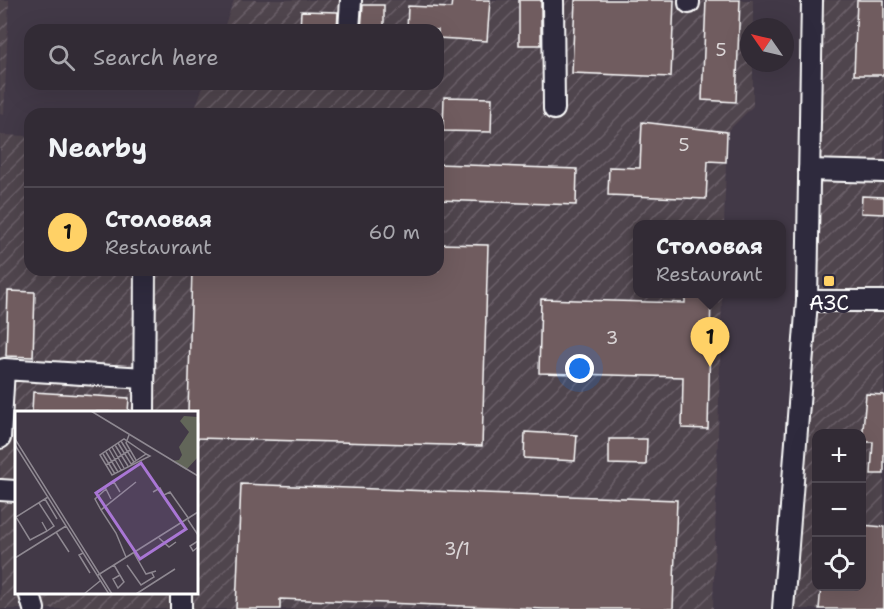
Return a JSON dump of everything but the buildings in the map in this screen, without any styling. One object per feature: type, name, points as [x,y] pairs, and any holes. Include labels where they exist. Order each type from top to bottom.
[{"type":"street","points":[[349,24],[351,0]]},
{"type":"street","points":[[553,0],[554,109]]},
{"type":"street","points":[[783,609],[807,301],[812,0]]},
{"type":"street","points":[[809,170],[884,172]]},
{"type":"street","points":[[144,411],[145,276]]},
{"type":"street","points":[[807,301],[884,301]]},
{"type":"street","points":[[0,438],[4,369],[144,378]]},
{"type":"street","points":[[0,490],[15,491]]},
{"type":"street","points":[[30,594],[34,609]]},
{"type":"shaded area","points":[[0,0],[9,0],[4,115],[0,114]]},
{"type":"shaded area","points":[[234,0],[753,0],[753,18],[740,18],[740,72],[753,72],[753,106],[727,132],[724,220],[633,220],[633,298],[722,298],[713,609],[0,609],[0,135],[24,136],[24,276],[444,276],[444,108],[195,108],[202,90],[444,90],[444,24],[225,24]]},
{"type":"shaded area","points":[[818,0],[884,0],[884,609],[791,609]]},
{"type":"place","name":"АЗС","points":[[829,281]]},
{"type":"place","name":"Столовая","points":[[710,367]]}]
